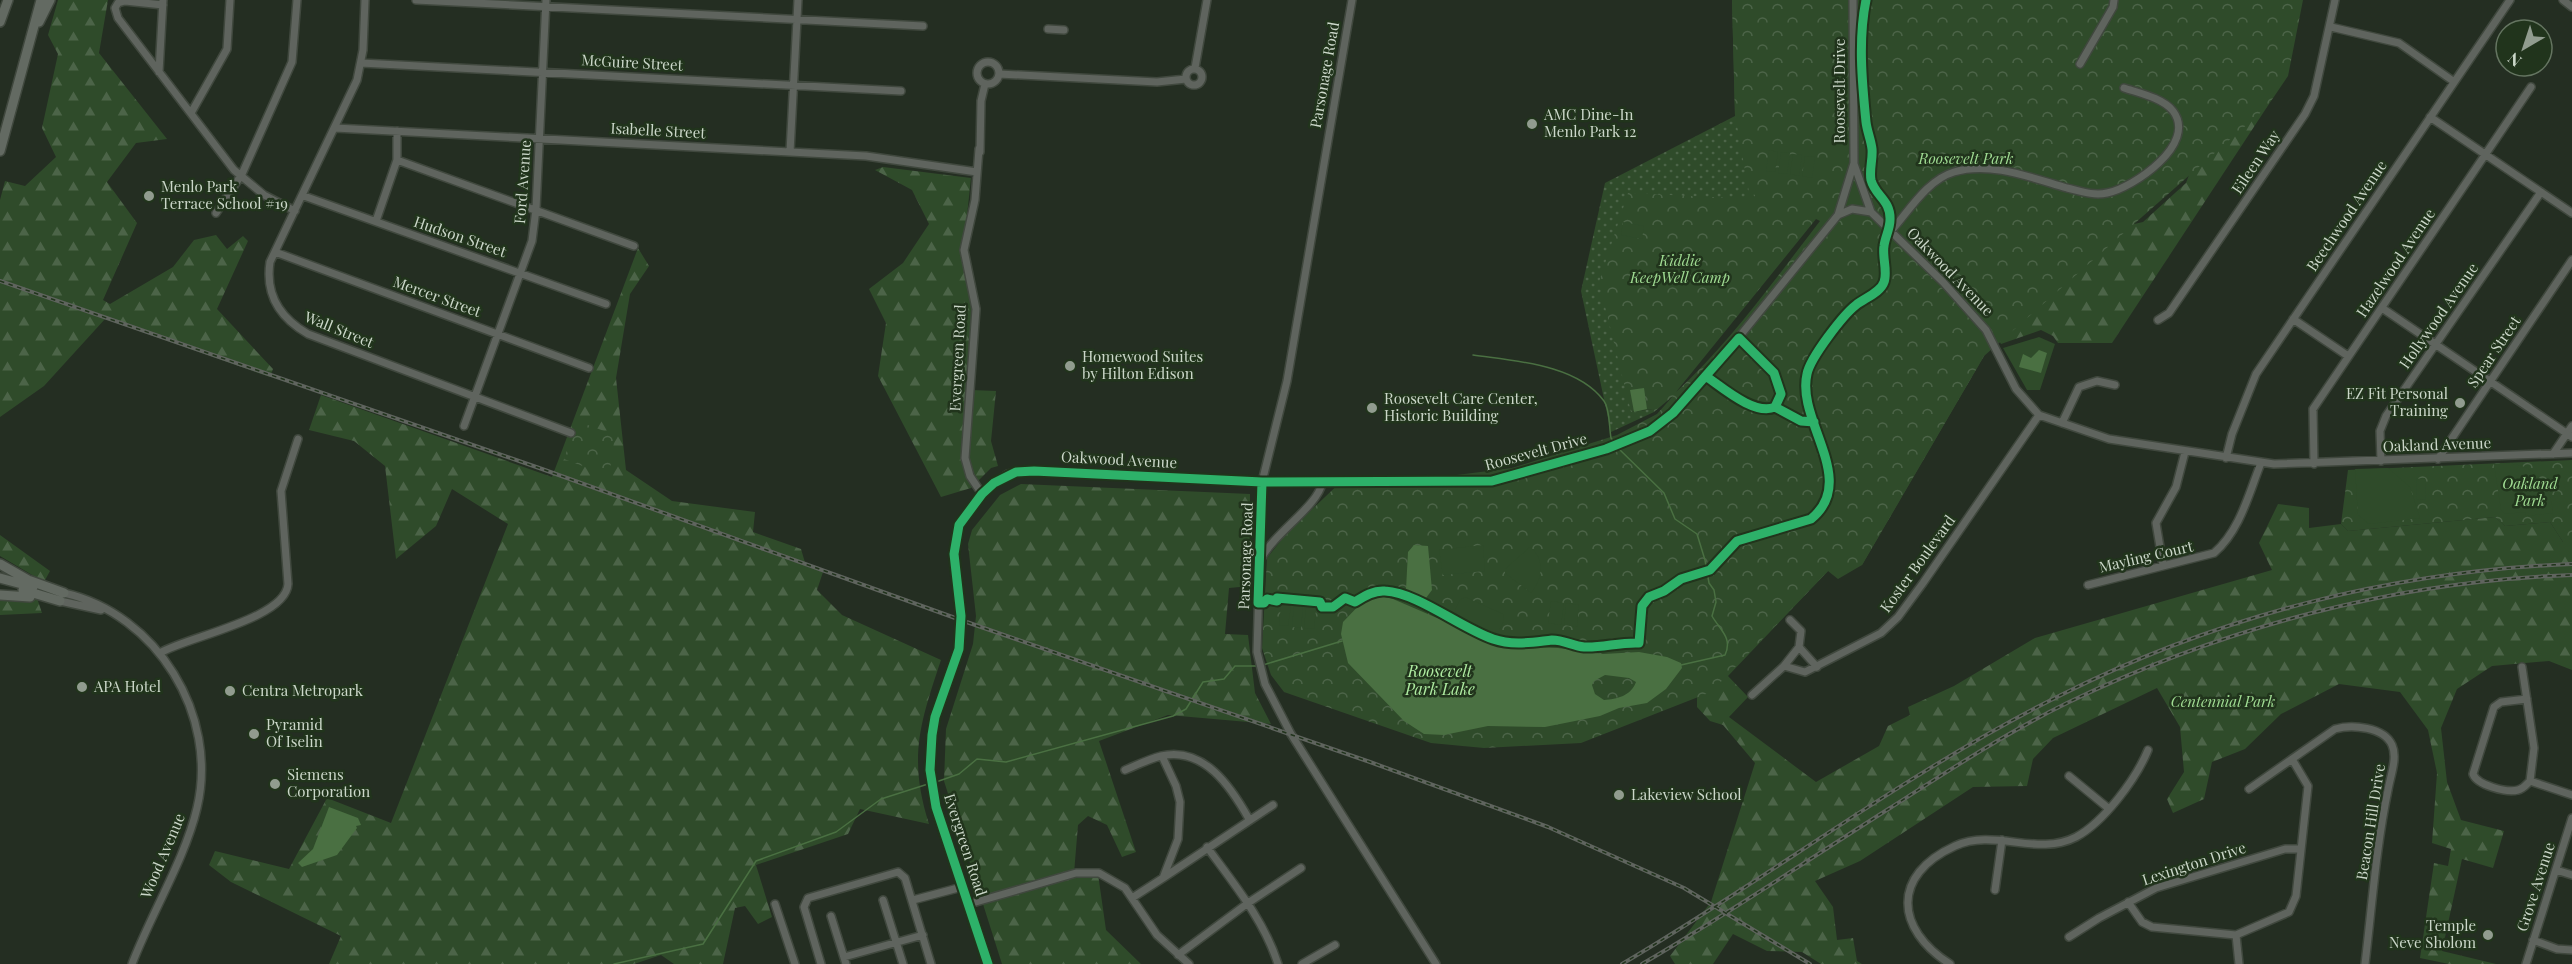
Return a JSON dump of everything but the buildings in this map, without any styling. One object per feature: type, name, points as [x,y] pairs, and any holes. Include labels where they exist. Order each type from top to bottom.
[{"type":"highway","points":[[0,22],[8,0]]},
{"type":"highway","points":[[0,151],[41,0]]},
{"type":"highway","points":[[30,41],[50,0]]},
{"type":"highway","points":[[0,564],[62,597]]},
{"type":"highway","points":[[0,578],[62,597]]},
{"type":"highway","points":[[0,584],[62,597]]},
{"type":"highway","points":[[0,595],[62,597]]},
{"type":"street","points":[[191,113],[227,49],[230,0]]},
{"type":"street","points":[[216,213],[241,176],[292,63],[297,0]]},
{"type":"street","name":"Wall Street","points":[[365,0],[361,63],[354,89],[275,252],[267,279],[269,292],[284,317],[293,326],[308,334],[571,433]]},
{"type":"street","points":[[416,0],[546,3],[923,26]]},
{"type":"street","points":[[790,152],[798,0]]},
{"type":"street","points":[[1186,79],[1187,71],[1195,68],[1207,0]]},
{"type":"street","name":"Parsonage Road","points":[[1352,0],[1287,381],[1262,482],[1259,666],[1291,734],[1436,964]]},
{"type":"street","name":"Roosevelt Drive","points":[[1262,482],[1492,481],[1620,444],[1650,431],[1673,413],[1739,338],[1838,215],[1854,163],[1853,0]]},
{"type":"street","points":[[2080,63],[2113,7],[2114,0]]},
{"type":"street","name":"Eileen Way","points":[[2158,320],[2169,313],[2305,114],[2314,96],[2331,27],[2335,0]]},
{"type":"street","name":"Beechwood Avenue","points":[[2226,458],[2232,434],[2252,382],[2453,81],[2510,0]]},
{"type":"street","points":[[2563,0],[2572,7]]},
{"type":"street","points":[[159,72],[163,2],[118,3],[115,8],[118,18],[159,72],[241,176],[264,195],[295,211]]},
{"type":"street","name":"Ford Avenue","points":[[464,426],[532,241],[536,209],[546,3]]},
{"type":"street","points":[[2331,27],[2399,43],[2453,81]]},
{"type":"street","points":[[1048,29],[1064,30]]},
{"type":"street","name":"Evergreen Road","points":[[988,964],[933,793],[930,770],[935,717],[959,649],[961,627],[955,544],[959,525],[982,494],[970,476],[964,458],[976,309],[964,250],[975,200],[985,84],[976,72],[982,63],[992,62],[998,67],[999,74],[1157,82],[1186,79],[1191,85],[1201,81],[1201,73],[1195,68]]},
{"type":"street","name":"McGuire Street","points":[[361,63],[901,91]]},
{"type":"street","points":[[985,84],[996,81],[999,74]]},
{"type":"street","name":"Hazelwood Avenue","points":[[2314,464],[2313,409],[2531,87]]},
{"type":"street","points":[[1892,231],[1930,187],[1957,171],[1999,171],[2098,195],[2119,189],[2148,172],[2170,152],[2176,136],[2177,119],[2167,105],[2124,88]]},
{"type":"street","points":[[2430,117],[2572,213]]},
{"type":"street","name":"Isabelle Street","points":[[335,128],[866,156],[977,172]]},
{"type":"street","points":[[376,221],[397,160],[397,131]]},
{"type":"street","points":[[397,160],[633,246]]},
{"type":"street","name":"Oakwood Avenue","points":[[1854,163],[1871,212],[1986,330],[2016,389],[2039,414],[2109,439],[2226,458],[2303,464]]},
{"type":"street","name":"Hollywood Avenue","points":[[2381,461],[2380,439],[2383,423],[2541,192]]},
{"type":"street","name":"Hudson Street","points":[[304,196],[606,304]]},
{"type":"street","points":[[1838,215],[1852,209],[1871,212]]},
{"type":"street","name":"Mercer Street","points":[[275,252],[589,368]]},
{"type":"street","name":"Spear Street","points":[[2438,459],[2572,260]]},
{"type":"street","points":[[2382,308],[2570,436]]},
{"type":"street","points":[[2293,320],[2348,357]]},
{"type":"street","points":[[2062,423],[2079,387],[2097,381],[2115,385]]},
{"type":"street","name":"Koster Boulevard","points":[[1784,666],[1804,672],[1817,667],[1881,633],[1898,617],[2039,414]]},
{"type":"street","points":[[2553,454],[2570,436],[2572,426]]},
{"type":"street","points":[[160,653],[232,626],[284,597],[288,584],[281,491],[298,439]]},
{"type":"street","points":[[2163,565],[2156,523],[2175,487],[2185,452]]},
{"type":"street","name":"Oakland Avenue","points":[[2303,464],[2572,453]]},
{"type":"street","name":"Mayling Court","points":[[2088,585],[2163,565],[2204,557],[2221,548],[2239,519],[2261,462]]},
{"type":"street","name":"Oakwood Avenue","points":[[982,494],[1008,474],[1024,471],[1262,482]]},
{"type":"street","points":[[1259,561],[1281,531],[1315,500],[1322,483]]},
{"type":"street","name":"Wood Avenue","points":[[62,597],[83,598],[106,611],[137,631],[160,653],[178,679],[192,711],[201,752],[202,781],[192,826],[132,964]]},
{"type":"street","points":[[1752,695],[1784,666],[1800,647],[1801,631],[1790,620]]},
{"type":"street","points":[[1800,647],[1817,667]]},
{"type":"street","points":[[2522,667],[2527,699],[2534,748],[2530,781],[2523,788],[2511,790],[2480,783],[2473,774],[2494,706],[2501,702],[2527,699]]},
{"type":"street","name":"Beacon Hill Drive","points":[[2249,789],[2335,729],[2344,727],[2382,733],[2392,746],[2393,763],[2381,834],[2365,964]]},
{"type":"street","points":[[1950,964],[1924,945],[1913,929],[1908,909],[1912,886],[1923,868],[1953,847],[1974,840],[2002,840],[2043,845],[2066,842],[2085,832],[2108,808],[2135,776],[2148,750]]},
{"type":"street","points":[[1125,770],[1162,756],[1194,759],[1213,770],[1231,788],[1249,819]]},
{"type":"street","points":[[1162,756],[1176,786],[1181,820],[1178,839],[1163,878]]},
{"type":"street","points":[[2128,902],[2142,922],[2152,927],[2236,935],[2292,909],[2308,786],[2292,759]]},
{"type":"street","points":[[2069,776],[2108,808]]},
{"type":"street","points":[[2530,781],[2572,795]]},
{"type":"street","points":[[1132,898],[1273,805]]},
{"type":"street","name":"Grove Avenue","points":[[2526,964],[2572,818]]},
{"type":"street","points":[[1995,890],[2002,840]]},
{"type":"street","points":[[1207,847],[1248,903],[1271,941],[1278,964]]},
{"type":"street","name":"Lexington Drive","points":[[2069,937],[2156,888],[2284,849],[2301,849]]},
{"type":"street","points":[[1178,955],[1301,867]]},
{"type":"street","points":[[2556,870],[2572,875]]},
{"type":"street","points":[[821,964],[804,908],[808,898],[898,872],[905,878],[913,900],[931,964]]},
{"type":"street","points":[[969,904],[1084,872],[1099,873],[1111,877],[1125,888],[1152,928],[1189,964]]},
{"type":"street","points":[[913,900],[962,887]]},
{"type":"street","points":[[883,900],[903,964]]},
{"type":"street","points":[[775,904],[795,964]]},
{"type":"street","points":[[831,916],[845,962],[896,942],[923,935]]},
{"type":"street","points":[[2236,935],[2239,964]]},
{"type":"street","points":[[2533,940],[2557,949],[2572,951]]},
{"type":"street","points":[[1302,964],[1335,945]]},
{"type":"green space","points":[[58,0],[108,0],[99,53],[167,139],[136,143],[107,182],[137,223],[103,300],[110,304],[173,267],[194,240],[216,235],[227,249],[243,236],[248,241],[217,309],[273,369],[270,377],[105,319],[44,386],[0,417],[0,200],[5,181],[25,186],[56,157],[42,128],[58,54],[48,35]]},
{"type":"green space","name":"Kiddie KeepWell Camp","points":[[1732,0],[1821,0],[1755,200],[1632,412],[1653,409],[1654,412],[1611,432],[1581,291],[1605,183],[1735,116]]},
{"type":"green space","name":"Roosevelt Park","points":[[1732,0],[2303,0],[2288,76],[2267,107],[1984,356],[1862,565],[1828,571],[1711,692],[1581,743],[1484,748],[1431,743],[1284,692],[1271,675],[1262,648],[1267,558],[1286,534],[1345,478],[1449,476],[1512,468],[1617,435],[1657,414],[1673,396],[1654,412],[1653,409],[1631,412],[1599,282],[1628,193],[1755,199],[1755,195],[1749,192],[1735,116]],"holes":[[[1816,219],[1820,221],[1733,332],[1676,392]]]},
{"type":"green space","points":[[2260,102],[2267,107],[2112,343],[2058,343],[2053,336],[2041,330],[2001,344],[1991,328],[2086,235],[2143,222],[2186,183],[2208,124]]},
{"type":"green space","points":[[1769,150],[1778,152],[1775,172],[1766,171]]},
{"type":"green space","points":[[1781,152],[1790,153],[1787,174],[1778,173]]},
{"type":"green space","points":[[1793,154],[1802,155],[1799,176],[1790,174]]},
{"type":"green space","points":[[1805,156],[1815,157],[1812,178],[1802,176]]},
{"type":"green space","points":[[883,167],[971,178],[963,253],[976,308],[971,390],[996,391],[991,441],[998,466],[991,468],[971,488],[941,497],[878,376],[886,323],[869,289],[903,263],[929,224],[912,190],[875,170]]},
{"type":"green space","points":[[1623,222],[1644,226],[1642,239],[1621,235]]},
{"type":"green space","points":[[638,248],[649,266],[630,294],[616,378],[626,470],[672,501],[755,512],[753,532],[801,549],[806,566],[823,572],[817,590],[842,615],[941,660],[927,703],[919,741],[919,779],[929,824],[860,809],[848,834],[756,865],[772,917],[758,924],[745,906],[735,908],[723,964],[674,964],[661,955],[634,964],[329,964],[341,936],[231,882],[209,865],[215,851],[289,869],[327,798],[391,823],[508,524],[452,489],[436,526],[396,559],[385,466],[354,441],[309,430],[321,395],[552,477]]},
{"type":"green space","points":[[2039,337],[2055,344],[2040,390],[2027,390],[2003,348]]},
{"type":"green space","name":"Centennial Park","points":[[1984,356],[1862,565],[1838,579],[1828,571],[1728,676],[1748,697],[1729,717],[1816,782],[1879,746],[1888,726],[1910,715],[1908,707],[1954,686],[2035,638],[2272,570],[2259,543],[2278,504],[2309,508],[2309,528],[2341,524],[2348,531],[2495,517],[2505,526],[2550,522],[2563,542],[2572,542],[2572,670],[2549,661],[2492,666],[2457,689],[2441,728],[2447,782],[2461,820],[2504,831],[2493,868],[2462,859],[2442,951],[2496,964],[2449,964],[2420,958],[2434,863],[2448,866],[2451,849],[2432,843],[2437,773],[2428,730],[2400,692],[2339,684],[2281,714],[2245,749],[2212,762],[2204,799],[2173,813],[2167,799],[2184,772],[2180,727],[2157,688],[2053,738],[2033,759],[2027,786],[1973,787],[1860,861],[1815,881],[1833,907],[1837,940],[1853,938],[1857,961],[1862,964],[1821,964],[1802,952],[1767,951],[1733,934],[1713,964],[1675,964],[1670,956],[1711,902],[1755,763],[1723,725],[1710,721],[1697,707],[1697,697]]},
{"type":"green space","points":[[577,421],[615,435],[609,476],[564,459]]},
{"type":"green space","name":"Oakland Park","points":[[2572,460],[2572,542],[2563,542],[2550,522],[2505,526],[2495,517],[2348,531],[2341,524],[2348,470]]},
{"type":"green space","points":[[2494,464],[2518,465],[2536,474],[2547,490],[2553,513],[2526,516],[2525,512],[2505,514],[2501,510]]},
{"type":"green space","points":[[2388,468],[2410,487],[2420,518],[2369,524],[2358,515],[2355,469]]},
{"type":"green space","points":[[2425,478],[2426,499],[2417,500],[2416,479]]},
{"type":"green space","points":[[1021,484],[1250,494],[1250,586],[1229,588],[1225,634],[1248,635],[1255,693],[1271,724],[1168,715],[1099,741],[1136,852],[1122,857],[1107,825],[1088,816],[1078,825],[1074,873],[1098,874],[1106,930],[1141,964],[1002,964],[944,781],[946,729],[973,644],[976,616],[968,544],[972,530],[1000,495]]},
{"type":"green space","points":[[0,535],[50,571],[44,582],[0,556]]},
{"type":"green space","points":[[1483,545],[1485,571],[1443,575],[1439,550]]},
{"type":"green space","points":[[1530,547],[1538,558],[1541,570],[1538,582],[1531,593],[1505,573],[1505,569]]},
{"type":"green space","points":[[0,595],[37,598],[42,613],[0,615]]},
{"type":"green space","points":[[1465,597],[1503,614],[1504,620],[1499,631],[1492,633],[1458,617],[1455,610],[1460,600]]},
{"type":"green space","points":[[1551,601],[1564,603],[1561,625],[1548,623]]},
{"type":"green space","points":[[1566,603],[1579,605],[1577,627],[1564,625]]},
{"type":"green space","points":[[1281,605],[1291,606],[1288,626],[1279,625]]},
{"type":"green space","points":[[1294,606],[1303,607],[1301,628],[1292,627]]},
{"type":"green space","points":[[1306,608],[1316,609],[1314,629],[1304,628]]},
{"type":"water","points":[[2039,350],[2047,353],[2041,373],[2019,367],[2023,354],[2031,358]]},
{"type":"water","points":[[1644,388],[1647,409],[1634,412],[1630,390]]},
{"type":"water","points":[[1414,545],[1428,546],[1432,590],[1426,598],[1414,597],[1406,589],[1408,552]]},
{"type":"water","name":"Roosevelt Park Lake","points":[[1380,596],[1393,599],[1502,646],[1558,648],[1603,654],[1639,652],[1667,657],[1681,663],[1682,668],[1666,689],[1647,703],[1619,708],[1600,716],[1545,727],[1488,726],[1444,735],[1424,734],[1404,721],[1348,663],[1341,634],[1343,622],[1364,600]],"holes":[[[1605,675],[1629,678],[1636,682],[1634,687],[1627,694],[1614,699],[1604,700],[1595,694],[1592,685],[1594,681]]]},
{"type":"water","points":[[329,807],[358,818],[361,825],[356,826],[357,828],[337,855],[302,867],[298,863],[313,849]]},
{"type":"waterway","points":[[1473,355],[1544,366],[1578,379],[1592,389],[1606,404],[1611,438],[1614,442]]},
{"type":"waterway","points":[[1618,448],[1664,493],[1675,519],[1697,534],[1709,583],[1714,590],[1716,602],[1712,616],[1727,639],[1725,655],[1681,665]]},
{"type":"waterway","points":[[1263,665],[1342,641]]},
{"type":"waterway","points":[[936,782],[959,774],[977,759],[1006,762],[1173,716],[1186,709],[1203,682],[1224,679],[1235,666],[1258,666]]},
{"type":"waterway","points":[[614,964],[703,944],[756,861],[836,832],[881,799],[928,784]]},
{"type":"railway","points":[[0,281],[542,469],[958,619],[1370,762],[1548,827],[1684,888],[1810,964]]},
{"type":"railway","points":[[1622,964],[1949,757],[2061,695],[2121,667],[2246,620],[2374,587],[2506,568],[2572,564]]},
{"type":"railway","points":[[1642,964],[1999,740],[2067,703],[2127,676],[2250,631],[2377,598],[2506,579],[2572,575]]},
{"type":"cycle path","points":[[1262,482],[1258,603],[1264,603],[1267,599],[1277,601],[1277,598],[1320,602],[1322,607],[1333,607],[1345,598],[1355,602],[1373,592],[1398,593],[1425,604],[1480,634],[1515,643],[1552,640],[1591,647],[1639,643],[1642,606],[1649,597],[1664,591],[1681,579],[1710,570],[1737,541],[1811,519],[1824,504],[1829,486],[1828,468],[1806,392],[1809,367],[1820,348],[1850,310],[1880,289],[1885,278],[1884,250],[1890,213],[1873,185],[1870,172],[1872,149],[1863,92],[1861,45],[1866,0]]},
{"type":"cycle path","points":[[988,964],[936,807],[930,770],[935,717],[959,649],[961,616],[954,554],[959,525],[982,494],[994,483],[1016,472],[1034,471],[1262,482],[1492,481],[1606,449],[1650,431],[1673,413],[1739,338],[1774,373],[1781,394],[1775,407]]},
{"type":"cycle path","points":[[1707,377],[1730,394],[1758,408],[1775,407],[1801,421],[1814,422]]},
{"type":"place","name":"AMC Dine-In Menlo Park 12","points":[[1532,124]]},
{"type":"place","name":"Menlo Park Terrace School #19","points":[[149,196]]},
{"type":"place","name":"Homewood Suites by Hilton Edison","points":[[1070,366]]},
{"type":"place","name":"EZ Fit Personal Training","points":[[2460,403]]},
{"type":"place","name":"Roosevelt Care Center, Historic Building","points":[[1372,408]]},
{"type":"place","name":"APA Hotel","points":[[82,687]]},
{"type":"place","name":"Centra Metropark","points":[[230,691]]},
{"type":"place","name":"Pyramid Of Iselin","points":[[254,734]]},
{"type":"place","name":"Siemens Corporation","points":[[275,784]]},
{"type":"place","name":"Lakeview School","points":[[1619,795]]},
{"type":"place","name":"Temple Neve Sholom","points":[[2488,935]]}]
